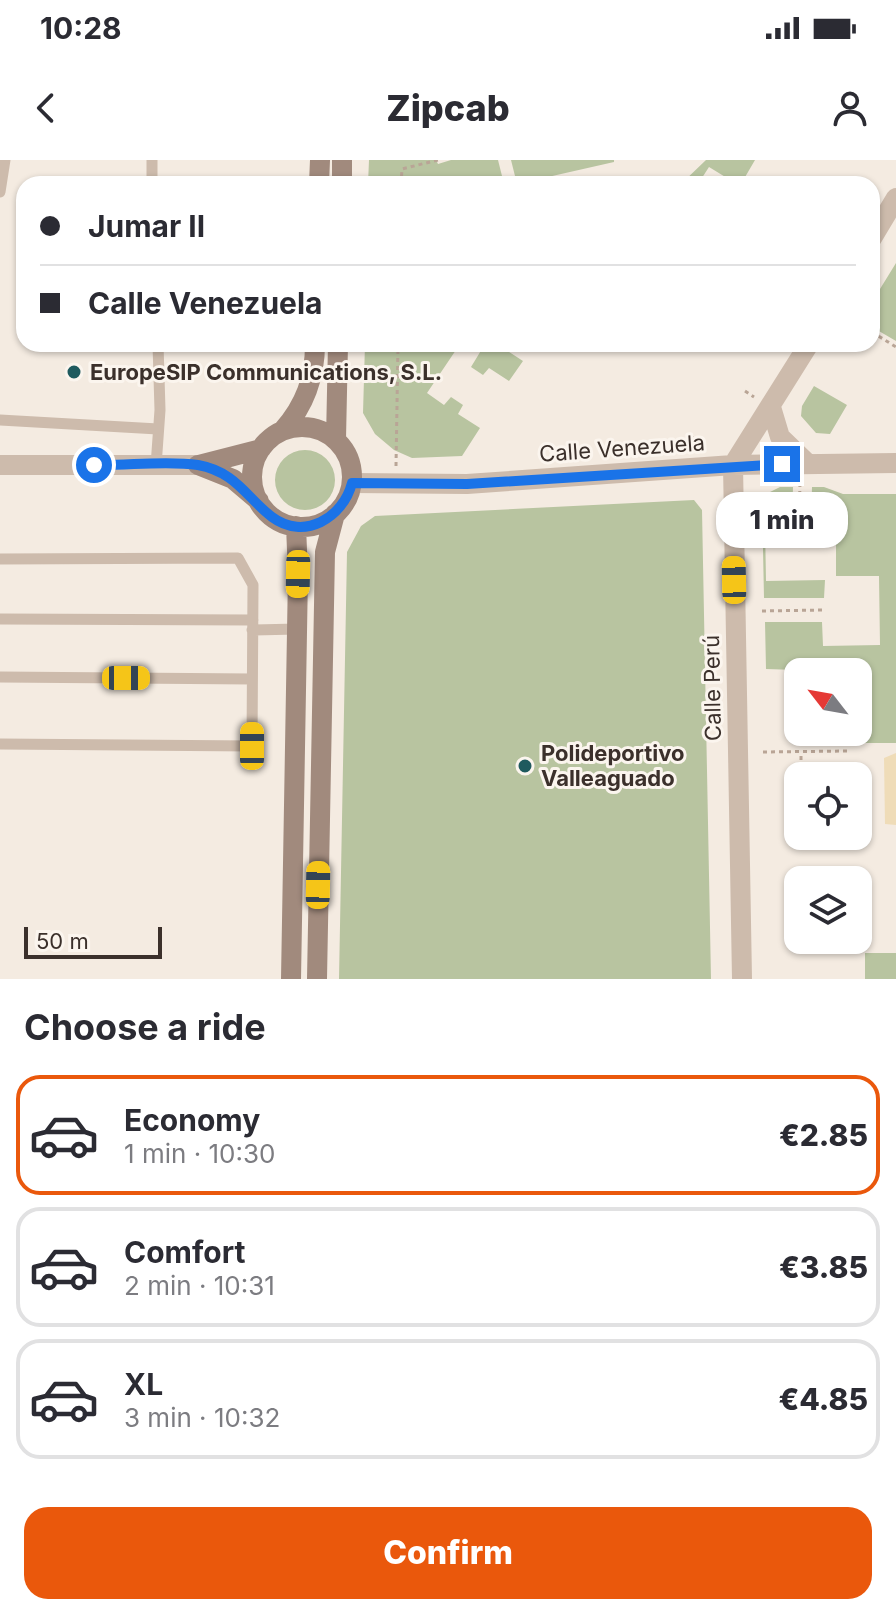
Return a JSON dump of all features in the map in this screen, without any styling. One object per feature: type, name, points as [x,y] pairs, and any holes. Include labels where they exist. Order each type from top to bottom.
[{"type":"main road","points":[[259,501],[253,484],[253,466],[261,449],[300,411],[308,392],[314,352]]},
{"type":"main road","points":[[317,979],[325,552],[335,514],[352,483],[351,467],[336,439],[338,352]]},
{"type":"main road","points":[[283,430],[310,427],[336,439]]},
{"type":"main road","points":[[198,465],[261,449]]},
{"type":"main road","points":[[198,465],[233,479],[272,517],[296,526],[310,526],[335,514]]},
{"type":"main road","points":[[291,979],[296,526]]},
{"type":"street","points":[[880,225],[896,198]]},
{"type":"street","points":[[733,465],[804,352]]},
{"type":"street","points":[[771,407],[780,437],[803,472]]},
{"type":"street","name":"Calle Venezuela","points":[[352,483],[467,484],[733,465],[803,472],[896,463]]},
{"type":"street","points":[[0,465],[198,465]]},
{"type":"street","name":"Calle Perú","points":[[733,465],[742,979]]},
{"type":"lane","points":[[0,192],[5,160]]},
{"type":"lane","points":[[156,466],[158,352]]},
{"type":"lane","points":[[0,420],[158,429]]},
{"type":"lane","points":[[0,559],[238,558],[253,585],[252,746],[0,744]]},
{"type":"lane","points":[[0,619],[252,625],[297,629]]},
{"type":"lane","points":[[0,677],[252,679]]},
{"type":"path","points":[[402,176],[402,169],[438,160]]},
{"type":"path","points":[[396,464],[398,352]]},
{"type":"path","points":[[799,527],[803,472]]},
{"type":"path","points":[[762,611],[823,610]]},
{"type":"path","points":[[763,752],[847,751]]},
{"type":"path","points":[[801,752],[801,762]]},
{"type":"green space","points":[[369,160],[436,160],[438,164],[451,160],[498,160],[502,176],[368,176]]},
{"type":"green space","points":[[511,160],[614,160],[552,176],[515,176]]},
{"type":"green space","points":[[706,160],[755,160],[746,176],[724,176],[709,167],[703,176],[689,176]]},
{"type":"green space","points":[[896,263],[896,341],[880,332],[880,289]]},
{"type":"green space","points":[[365,352],[455,352],[427,393],[444,405],[451,397],[463,405],[458,414],[480,428],[462,456],[412,458],[394,450],[375,434],[363,413]]},
{"type":"green space","points":[[480,352],[509,352],[523,361],[509,381],[489,368],[483,375],[471,367]]},
{"type":"green space","points":[[814,386],[847,405],[830,434],[816,433],[801,416],[802,406]]},
{"type":"green space","points":[[305,450],[326,459],[335,480],[326,501],[305,510],[284,501],[275,480],[284,459]]},
{"type":"green space","points":[[780,487],[793,487],[792,524],[765,526],[766,581],[825,580],[824,598],[764,598],[762,501],[768,493]]},
{"type":"green space","points":[[812,487],[824,487],[843,494],[896,494],[896,743],[872,743],[872,658],[784,658],[784,670],[766,669],[765,622],[822,622],[823,646],[880,645],[879,576],[836,576],[836,525],[811,524]]},
{"type":"green space","name":"Polideportivo Valleaguado","points":[[694,500],[702,510],[711,979],[339,979],[347,552],[361,526],[375,516]]},
{"type":"green space","points":[[896,953],[896,979],[865,979],[865,954]]},
{"type":"sand","points":[[896,753],[896,825],[885,824],[884,758]]},
{"type":"place","name":"EuropeSIP Communications, S.L.","points":[[74,372]]},
{"type":"place","name":"Polideportivo Valleaguado","points":[[525,766]]},
{"type":"route","points":[[94,465],[198,465],[233,479],[272,517],[283,523],[310,526],[324,522],[335,514],[343,505],[352,483],[467,484],[782,464]]}]
